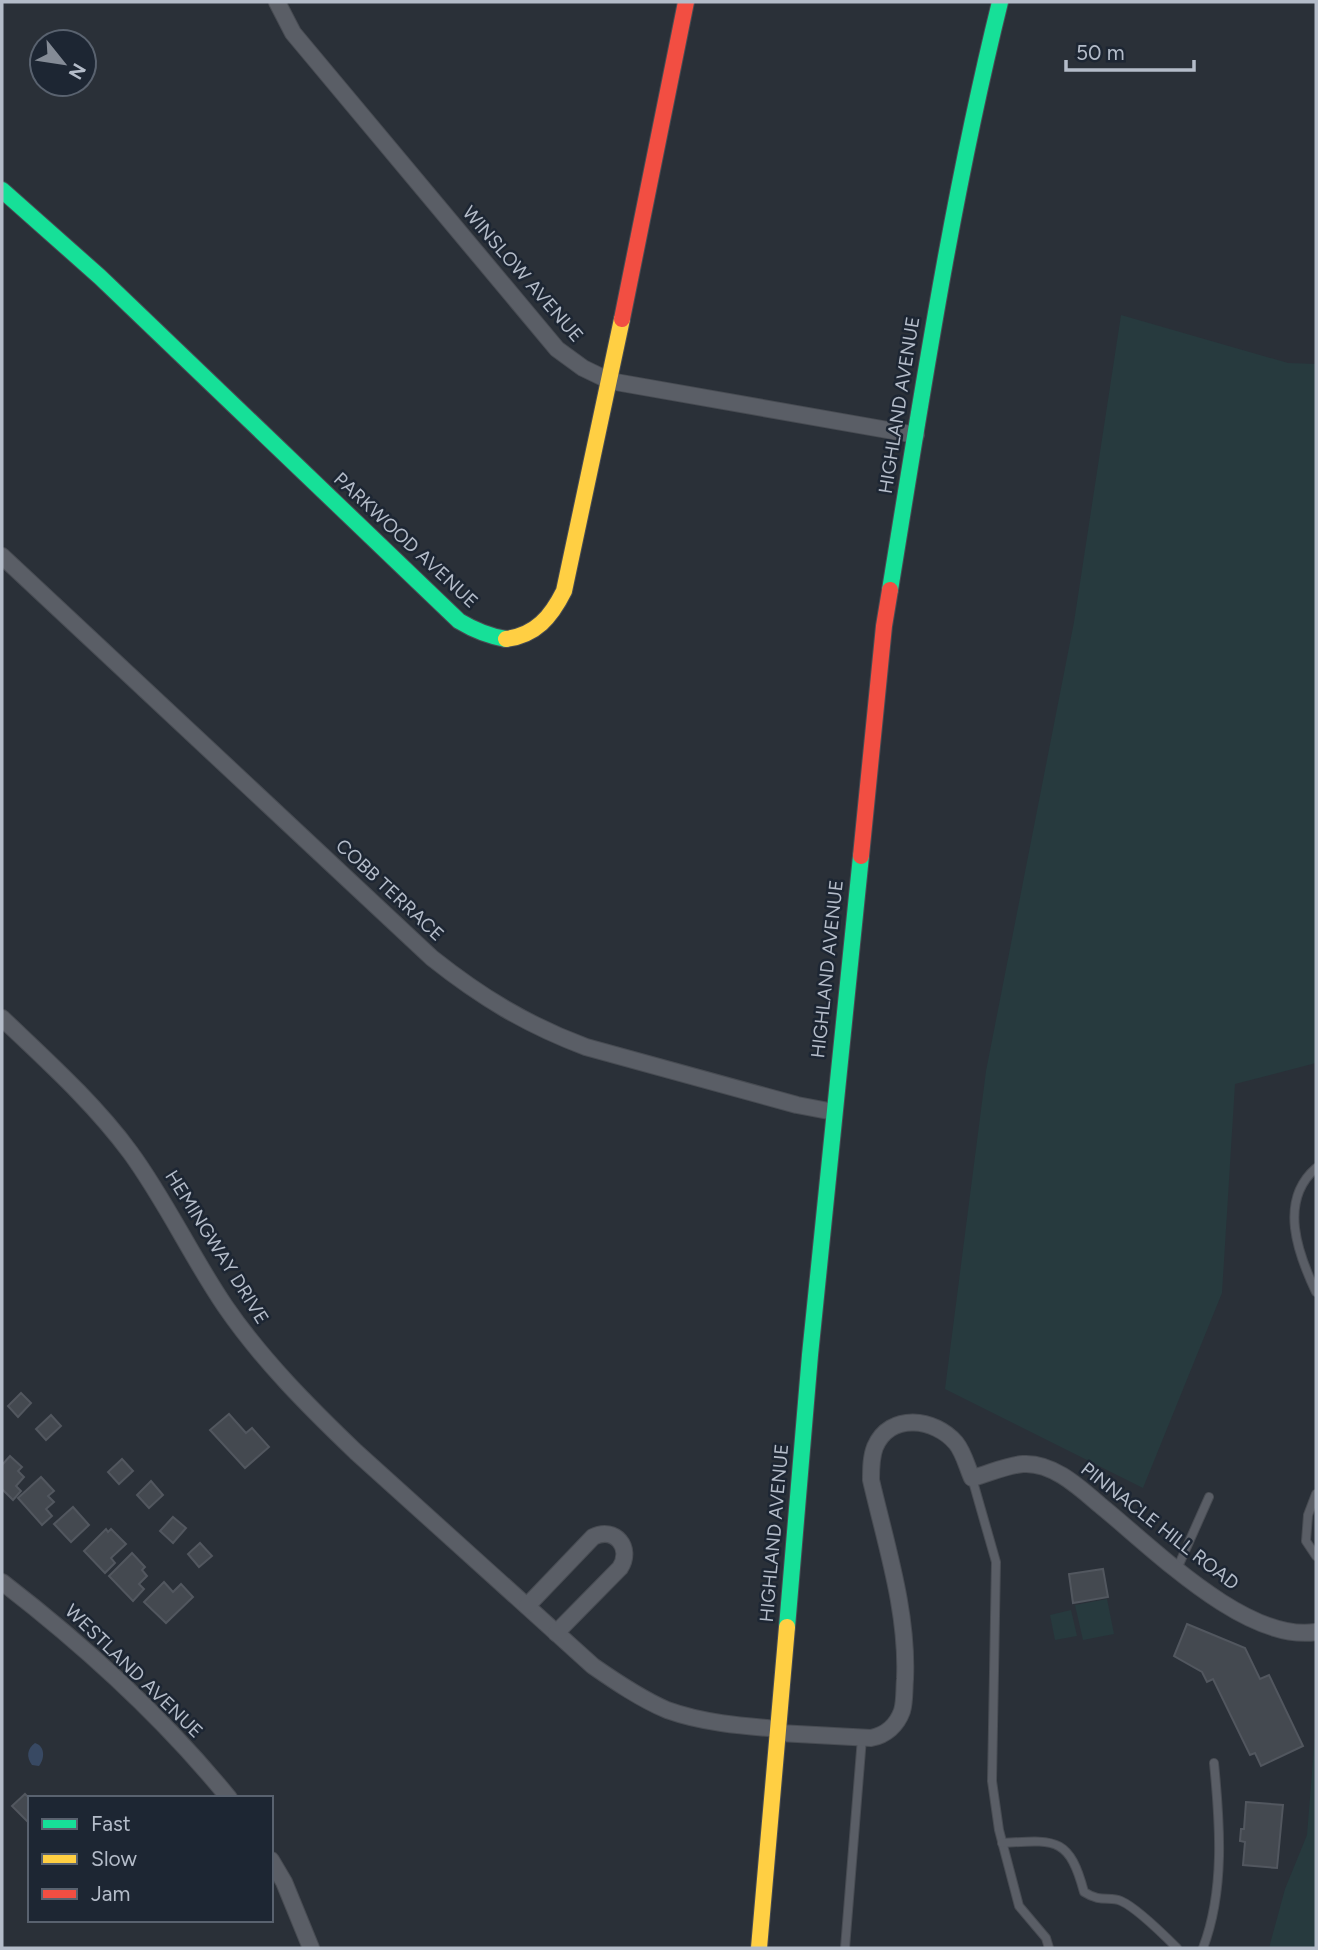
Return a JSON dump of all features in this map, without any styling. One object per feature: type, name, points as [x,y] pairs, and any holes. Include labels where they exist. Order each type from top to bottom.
[{"type":"street","name":"WINSLOW AVENUE","points":[[277,2],[293,33],[557,349],[583,368],[610,381],[916,435]]},
{"type":"street","name":"PARKWOOD AVENUE","points":[[2,190],[100,277],[459,621],[481,634],[512,640],[534,631],[548,619],[560,601],[567,578],[610,381],[686,2]]},
{"type":"street","name":"HIGHLAND AVENUE","points":[[759,1948],[808,1382],[884,626],[935,317],[976,99],[1000,2]]},
{"type":"street","name":"COBB TERRACE","points":[[2,556],[432,958],[483,997],[517,1017],[586,1048],[797,1105],[834,1112]]},
{"type":"street","name":"HEMINGWAY DRIVE","points":[[2,1018],[71,1083],[129,1151],[152,1183],[224,1304],[271,1364],[356,1452],[593,1666],[626,1688],[665,1709],[705,1720],[779,1731]]},
{"type":"street","points":[[779,1731],[862,1738],[879,1736],[893,1727],[904,1703],[904,1625],[871,1480],[874,1449],[879,1439],[894,1426],[916,1422],[937,1427],[955,1442],[972,1478]]},
{"type":"street","name":"PINNACLE HILL ROAD","points":[[972,1478],[1023,1464],[1041,1466],[1060,1474],[1193,1582],[1258,1623],[1288,1633],[1316,1632]]},
{"type":"street","points":[[527,1606],[593,1537],[606,1533],[618,1538],[626,1556],[620,1568],[556,1633]]},
{"type":"street","name":"WESTLAND AVENUE","points":[[2,1582],[51,1620],[155,1715],[227,1796]]},
{"type":"street","points":[[273,1863],[285,1882],[311,1948]]},
{"type":"lane","points":[[1316,1168],[1297,1197],[1294,1230],[1304,1267],[1316,1292]]},
{"type":"lane","points":[[972,1478],[996,1562],[992,1781],[1002,1843],[1019,1906],[1046,1938],[1049,1948]]},
{"type":"lane","points":[[1316,1494],[1308,1515],[1306,1541],[1316,1556]]},
{"type":"lane","points":[[1177,1569],[1209,1497]]},
{"type":"lane","points":[[845,1948],[862,1738]]},
{"type":"lane","points":[[1203,1948],[1215,1911],[1218,1862],[1218,1805],[1214,1763]]},
{"type":"lane","points":[[1002,1843],[1044,1841],[1064,1847],[1074,1861],[1084,1892],[1094,1899],[1120,1900],[1164,1934],[1177,1948]]},
{"type":"green space","points":[[1121,315],[1288,363],[1316,364],[1316,1063],[1235,1084],[1222,1293],[1143,1488],[945,1389],[986,1071],[1074,622]]},
{"type":"green space","points":[[1107,1599],[1114,1634],[1083,1640],[1075,1605]]},
{"type":"green space","points":[[1071,1610],[1077,1636],[1055,1640],[1050,1615]]},
{"type":"green space","points":[[1316,1722],[1316,1948],[1269,1948],[1285,1889],[1307,1835]]},
{"type":"water","points":[[35,1743],[41,1747],[43,1753],[39,1766],[32,1765],[28,1756]]},
{"type":"building","points":[[21,1393],[31,1403],[18,1417],[8,1406]]},
{"type":"building","points":[[229,1414],[246,1433],[252,1428],[269,1447],[245,1468],[210,1430]]},
{"type":"building","points":[[51,1415],[61,1426],[46,1440],[36,1429]]},
{"type":"building","points":[[10,1456],[22,1467],[18,1471],[24,1477],[16,1486],[21,1491],[13,1500],[2,1489],[2,1465]]},
{"type":"building","points":[[122,1459],[133,1471],[119,1484],[108,1472]]},
{"type":"building","points":[[41,1477],[54,1491],[48,1496],[54,1502],[46,1509],[52,1516],[42,1525],[18,1498]]},
{"type":"building","points":[[151,1481],[163,1495],[149,1508],[137,1495]]},
{"type":"building","points":[[73,1507],[89,1525],[71,1542],[54,1524]]},
{"type":"building","points":[[173,1517],[186,1528],[173,1543],[160,1531]]},
{"type":"building","points":[[106,1529],[108,1532],[111,1529],[126,1544],[111,1558],[115,1563],[105,1573],[84,1551]]},
{"type":"building","points":[[200,1543],[212,1556],[199,1567],[188,1554]]},
{"type":"building","points":[[132,1553],[145,1567],[142,1570],[147,1576],[139,1584],[144,1589],[133,1601],[109,1576]]},
{"type":"building","points":[[1103,1569],[1108,1597],[1073,1603],[1069,1574]]},
{"type":"building","points":[[164,1582],[173,1592],[181,1584],[193,1597],[166,1623],[144,1602]]},
{"type":"building","points":[[1187,1624],[1245,1648],[1260,1679],[1269,1675],[1303,1746],[1261,1766],[1255,1753],[1250,1755],[1213,1679],[1207,1682],[1202,1672],[1174,1656]]},
{"type":"building","points":[[25,1794],[28,1797],[28,1822],[12,1806]]},
{"type":"building","points":[[1246,1802],[1283,1805],[1277,1868],[1243,1865],[1245,1842],[1240,1841],[1241,1829],[1244,1829]]},
{"type":"traffic: fast","points":[[890,590],[953,222],[1000,2]]},
{"type":"traffic: fast","points":[[2,190],[100,277],[459,621],[481,632],[506,639]]},
{"type":"traffic: fast","points":[[787,1627],[810,1355],[861,856]]},
{"type":"traffic: slow","points":[[506,639],[534,629],[548,617],[564,591],[622,319]]},
{"type":"traffic: slow","points":[[759,1948],[787,1627]]},
{"type":"traffic: jam","points":[[622,319],[686,2]]},
{"type":"traffic: jam","points":[[861,856],[890,590]]}]
